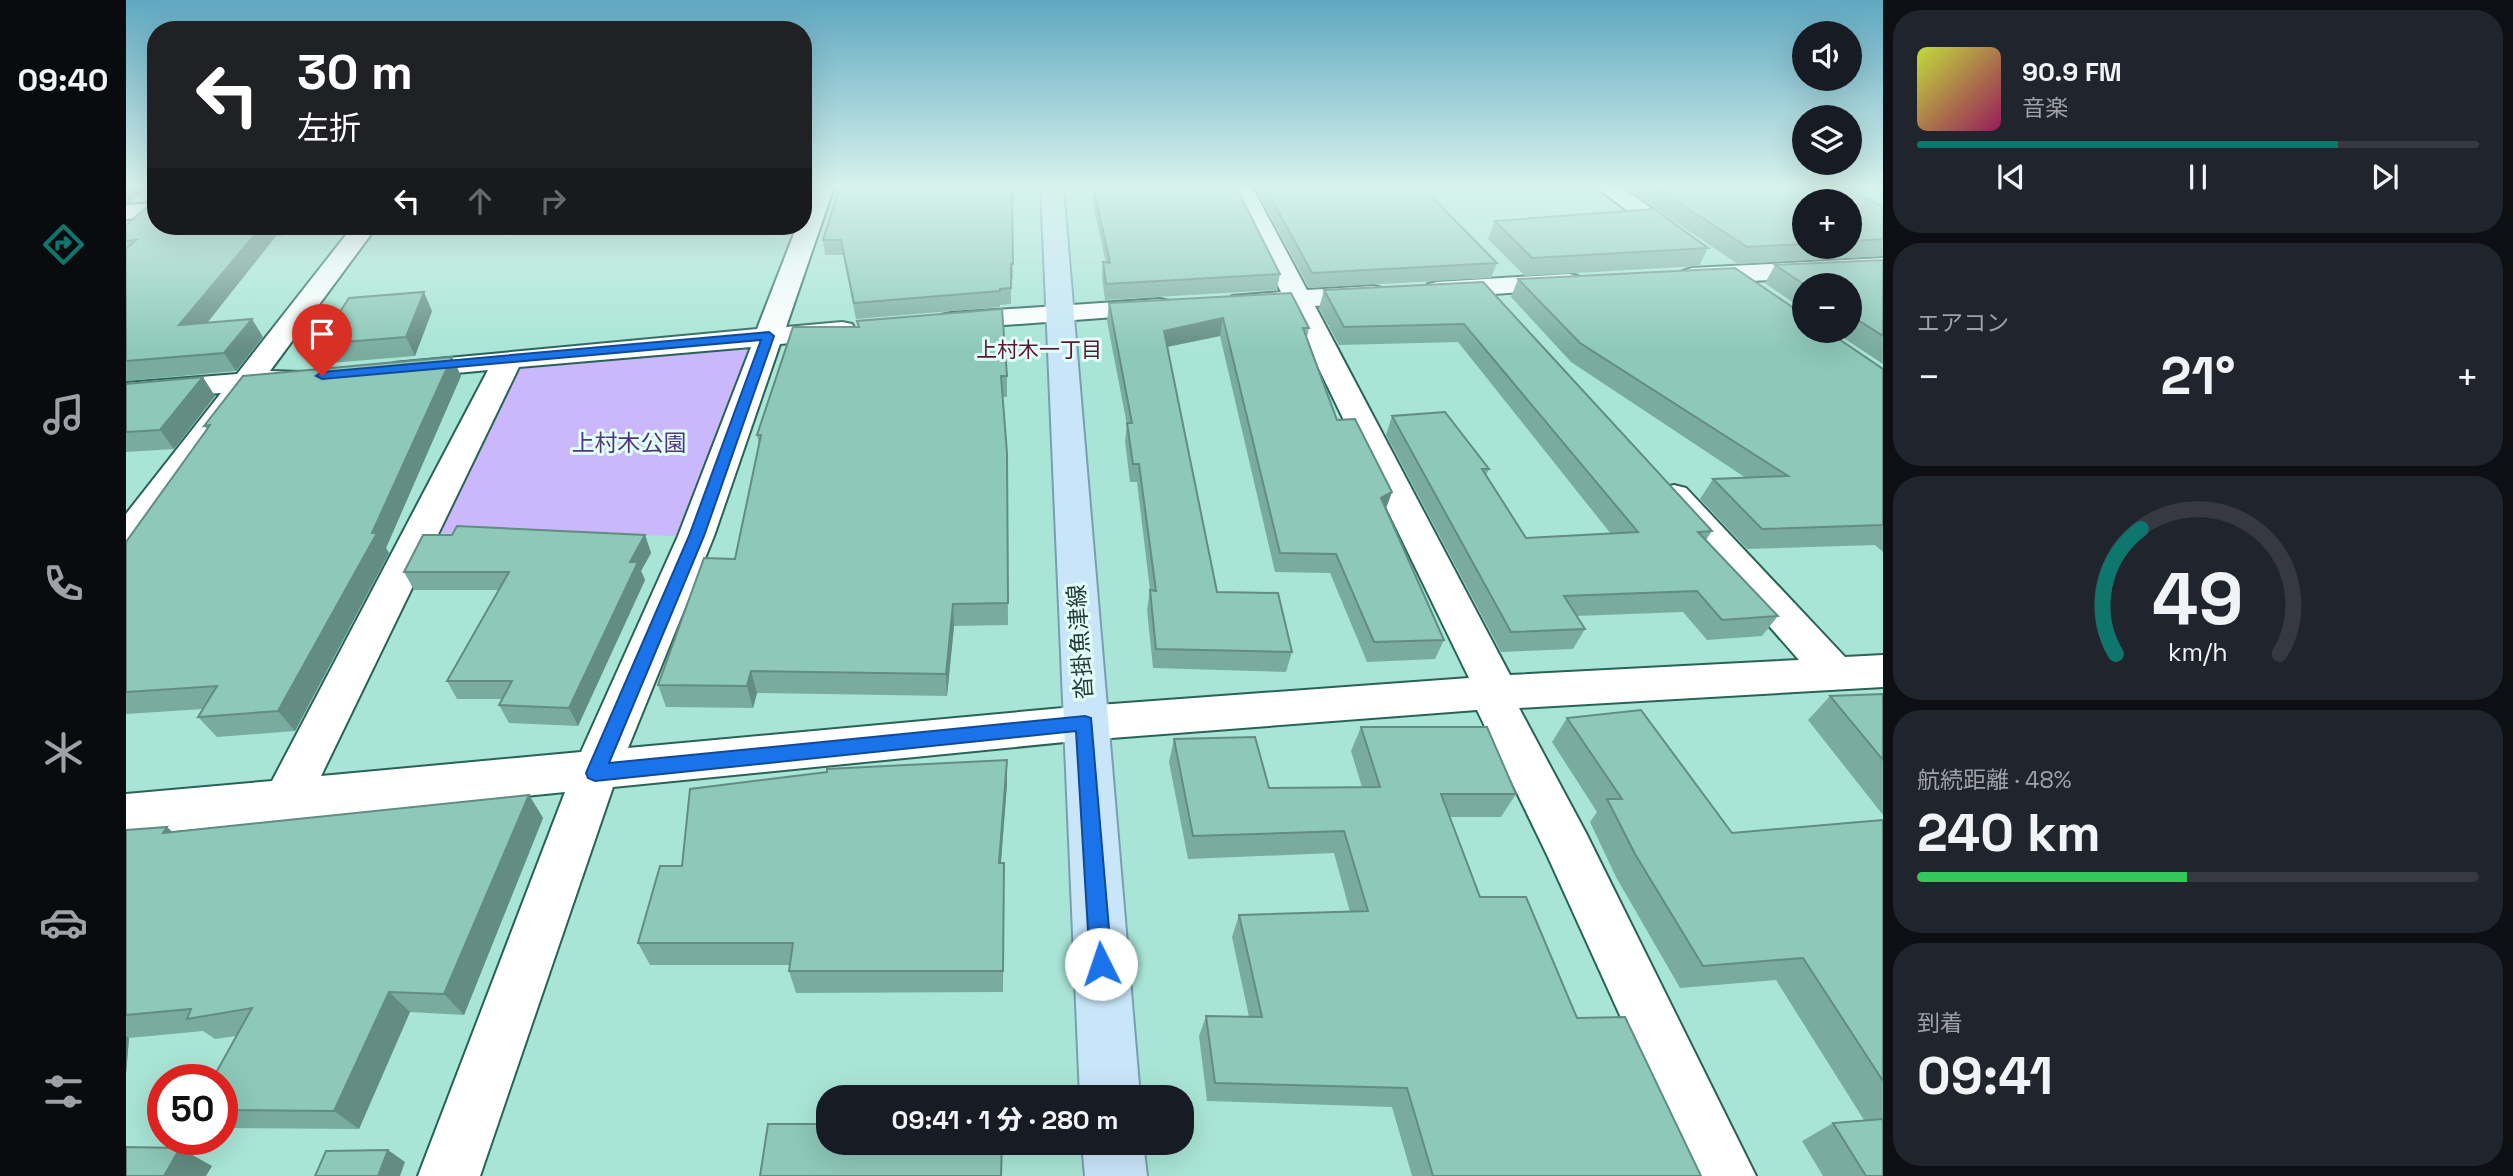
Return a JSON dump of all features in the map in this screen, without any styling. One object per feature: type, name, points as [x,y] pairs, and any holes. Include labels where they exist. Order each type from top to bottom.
[{"type":"main road","name":"沓掛魚津線","points":[[1055,242],[1109,1085]]},
{"type":"main road","points":[[1114,1155],[1116,1176]]},
{"type":"street","points":[[126,539],[243,382],[353,242]]},
{"type":"street","points":[[449,1176],[595,773],[696,536],[803,242]]},
{"type":"street","points":[[1268,242],[1493,683],[1490,693],[1569,848],[1725,1176]]},
{"type":"street","points":[[1684,242],[1763,297]]},
{"type":"street","points":[[1664,278],[1883,266]]},
{"type":"street","points":[[1499,279],[1511,318]]},
{"type":"street","points":[[1214,303],[1410,292],[1499,279],[1597,281]]},
{"type":"street","points":[[929,323],[1186,305]]},
{"type":"street","points":[[376,372],[862,328]]},
{"type":"street","points":[[286,800],[508,361]]},
{"type":"street","points":[[126,392],[322,376]]},
{"type":"street","points":[[1649,469],[1833,671]]},
{"type":"street","points":[[126,815],[595,773],[1085,723],[1833,671],[1881,673]]},
{"type":"green space","name":"上村木公園","points":[[769,336],[696,536],[423,533],[508,361]]},
{"type":"building","points":[[134,242],[249,242],[179,325],[252,319],[224,353],[126,361],[126,249]]},
{"type":"building","points":[[841,242],[1013,242],[1011,288],[854,303]]},
{"type":"building","points":[[1105,242],[1264,242],[1280,274],[1106,284],[1103,262],[1110,263]]},
{"type":"building","points":[[1295,242],[1476,242],[1497,263],[1312,273]]},
{"type":"building","points":[[1516,242],[1700,242],[1708,248],[1532,258]]},
{"type":"building","points":[[1739,242],[1792,242],[1792,245],[1747,247]]},
{"type":"building","points":[[1883,260],[1883,336],[1862,323],[1862,273],[1792,273],[1792,276],[1775,265]]},
{"type":"building","points":[[1735,268],[1792,307],[1792,343],[1845,343],[1883,369],[1883,525],[1762,529],[1713,479],[1788,476],[1580,343],[1518,279]]},
{"type":"building","points":[[1483,282],[1712,531],[1698,532],[1778,616],[1722,620],[1697,591],[1564,596],[1585,629],[1511,632],[1392,416],[1445,412],[1489,469],[1482,469],[1526,538],[1638,532],[1464,324],[1344,327],[1324,290]]},
{"type":"building","points":[[424,292],[406,337],[319,344],[349,298]]},
{"type":"building","points":[[1291,293],[1309,328],[1303,328],[1337,420],[1355,419],[1392,492],[1381,498],[1444,640],[1374,642],[1336,554],[1280,553],[1223,318],[1164,331],[1217,592],[1278,593],[1292,652],[1156,649],[1150,590],[1156,591],[1139,464],[1133,464],[1127,423],[1132,423],[1109,303]]},
{"type":"building","points":[[1002,309],[1007,376],[1001,376],[1007,453],[1008,603],[953,604],[946,674],[751,671],[747,686],[658,685],[704,558],[735,559],[761,435],[757,435],[793,327],[859,327],[857,321]]},
{"type":"building","points":[[452,357],[372,533],[377,533],[278,711],[198,717],[217,686],[126,692],[126,542],[210,425],[204,426],[243,376]]},
{"type":"building","points":[[203,377],[160,430],[126,432],[126,384]]},
{"type":"building","points":[[457,526],[645,535],[630,562],[638,562],[569,708],[499,705],[512,681],[447,681],[509,572],[404,572],[423,535],[452,535]]},
{"type":"building","points":[[1883,694],[1883,760],[1830,696]]},
{"type":"building","points":[[1641,710],[1732,833],[1883,820],[1883,1081],[1803,958],[1703,966],[1635,854],[1607,799],[1622,799],[1567,718]]},
{"type":"building","points":[[1361,727],[1487,727],[1516,794],[1441,794],[1480,897],[1526,897],[1577,1018],[1625,1017],[1701,1176],[1433,1176],[1407,1088],[1215,1083],[1206,1016],[1262,1017],[1239,915],[1368,911],[1344,831],[1193,836],[1174,739],[1255,737],[1269,788],[1380,787]]},
{"type":"building","points":[[1007,760],[999,863],[1004,863],[1003,971],[789,971],[793,943],[638,943],[660,866],[682,866],[690,789],[827,772],[827,769]]},
{"type":"building","points":[[529,795],[444,994],[389,992],[334,1111],[238,1110],[238,1064],[221,1064],[252,1008],[187,1019],[191,1009],[126,1015],[126,830],[167,827],[163,833]]},
{"type":"building","points":[[1883,1119],[1883,1176],[1866,1176],[1833,1123]]},
{"type":"building","points":[[768,1124],[816,1124],[816,1155],[1002,1155],[1001,1176],[760,1176]]},
{"type":"building","points":[[126,1147],[147,1147],[147,1155],[176,1155],[164,1176],[126,1176]]},
{"type":"building","points":[[388,1150],[378,1176],[315,1176],[326,1151]]},
{"type":"district","name":"上村木一丁目","points":[[1039,349]]},
{"type":"route","points":[[322,376],[769,336],[696,536],[595,773],[1085,723],[1101,964]]}]
